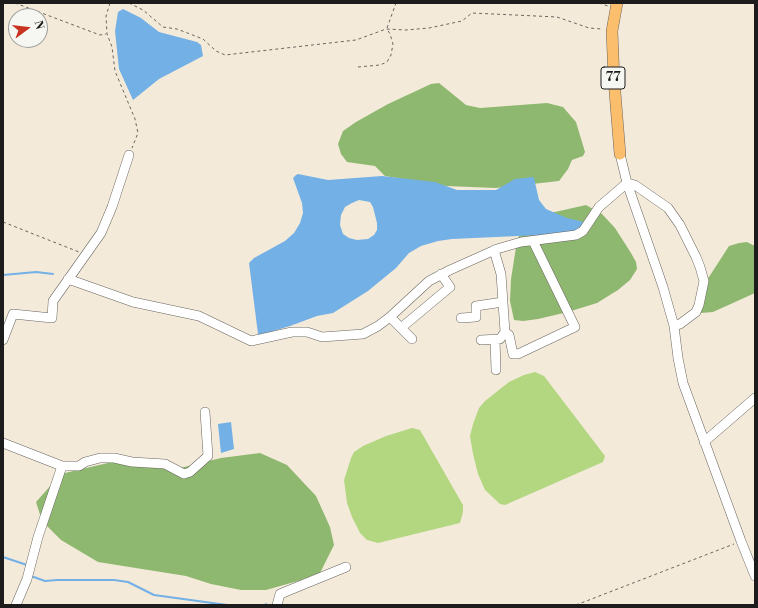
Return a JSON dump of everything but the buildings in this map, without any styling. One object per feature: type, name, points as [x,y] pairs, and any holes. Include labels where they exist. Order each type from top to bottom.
[{"type":"main road","name":"77","points":[[617,3],[612,31],[620,154]]},
{"type":"street","points":[[620,154],[627,183],[663,287],[674,326],[683,382],[741,542],[755,576]]},
{"type":"street","points":[[3,340],[13,314],[52,318],[52,301],[101,233],[112,207],[129,155]]},
{"type":"street","points":[[68,279],[133,302],[199,316],[251,341],[292,332],[307,332],[322,337],[363,334],[378,326],[429,281],[441,274],[494,250],[521,242],[576,235],[583,231],[599,207],[627,183]]},
{"type":"street","points":[[627,183],[634,185],[668,208],[680,225],[700,267],[704,281],[696,312],[680,324],[674,326]]},
{"type":"street","points":[[505,332],[509,336],[513,354],[518,354],[575,327],[534,240]]},
{"type":"street","points":[[481,340],[500,339],[505,332],[501,274],[494,250]]},
{"type":"street","points":[[402,328],[450,287],[441,274]]},
{"type":"street","points":[[461,318],[476,317],[476,306],[503,302]]},
{"type":"street","points":[[390,316],[412,339]]},
{"type":"street","points":[[495,339],[496,370]]},
{"type":"street","points":[[704,442],[755,398]]},
{"type":"street","points":[[3,443],[62,466],[79,466],[85,462],[100,458],[114,458],[132,462],[165,464],[184,474],[190,472],[208,456],[205,412]]},
{"type":"street","points":[[16,605],[27,579],[38,537],[62,466]]},
{"type":"street","points":[[277,605],[280,594],[346,568]]},
{"type":"path","points":[[15,3],[100,35],[107,34]]},
{"type":"path","points":[[110,3],[106,16],[107,34],[112,47],[114,71],[135,119],[138,133],[129,155]]},
{"type":"path","points":[[129,3],[143,10],[163,27],[177,29],[203,39],[216,51],[225,55],[356,40],[386,29],[406,30],[429,28],[462,20],[472,13],[556,17],[589,28],[612,31]]},
{"type":"path","points":[[386,29],[396,3]]},
{"type":"path","points":[[358,68],[380,65],[387,62],[391,55],[393,44],[390,34],[386,29]]},
{"type":"path","points":[[3,222],[85,255]]},
{"type":"path","points":[[576,605],[741,542]]},
{"type":"green space","points":[[439,83],[466,105],[480,108],[547,103],[563,107],[576,122],[585,152],[583,156],[572,160],[568,169],[559,181],[496,188],[446,186],[385,176],[375,166],[347,162],[341,154],[338,144],[343,131],[388,104],[431,84]]},
{"type":"green space","points":[[586,205],[602,214],[615,228],[636,262],[637,269],[630,280],[618,290],[597,303],[538,319],[523,321],[514,320],[510,301],[511,279],[517,241],[525,222],[546,214]]},
{"type":"green space","points":[[747,242],[755,246],[755,293],[713,312],[701,313],[694,308],[698,294],[729,246]]},
{"type":"green space","points":[[535,372],[544,376],[605,456],[603,462],[505,505],[500,504],[485,490],[478,474],[470,436],[473,424],[479,408],[485,401],[509,382]]},
{"type":"green space","points":[[412,428],[420,430],[463,505],[460,523],[378,543],[367,540],[360,533],[347,503],[344,480],[351,458],[354,452],[363,446],[386,436]]},
{"type":"green space","points":[[260,453],[287,465],[316,496],[330,527],[334,545],[320,573],[266,590],[241,590],[211,584],[186,576],[98,562],[61,540],[42,521],[36,502],[52,484],[65,473],[112,462],[130,461],[172,470],[221,458]]},
{"type":"water","points":[[123,9],[141,18],[159,32],[197,42],[201,45],[203,56],[159,79],[133,100],[119,69],[115,31],[118,12]]},
{"type":"water","points":[[298,174],[328,180],[382,176],[435,182],[457,190],[496,190],[515,179],[533,177],[539,200],[546,209],[567,218],[584,222],[585,224],[576,232],[552,235],[452,239],[421,246],[409,253],[396,268],[368,291],[333,313],[317,316],[260,335],[258,334],[249,263],[254,258],[285,241],[294,233],[300,223],[303,213],[302,203],[293,178]],"holes":[[[359,200],[370,202],[373,207],[377,223],[377,230],[374,235],[368,239],[357,240],[349,238],[343,234],[340,225],[341,215],[345,207]]]},
{"type":"water","points":[[231,422],[234,449],[221,453],[218,424]]},
{"type":"waterway","points":[[3,275],[36,272],[53,274]]},
{"type":"waterway","points":[[3,557],[27,565]]},
{"type":"waterway","points":[[31,576],[45,581],[114,580],[128,582],[154,595],[227,605]]}]
